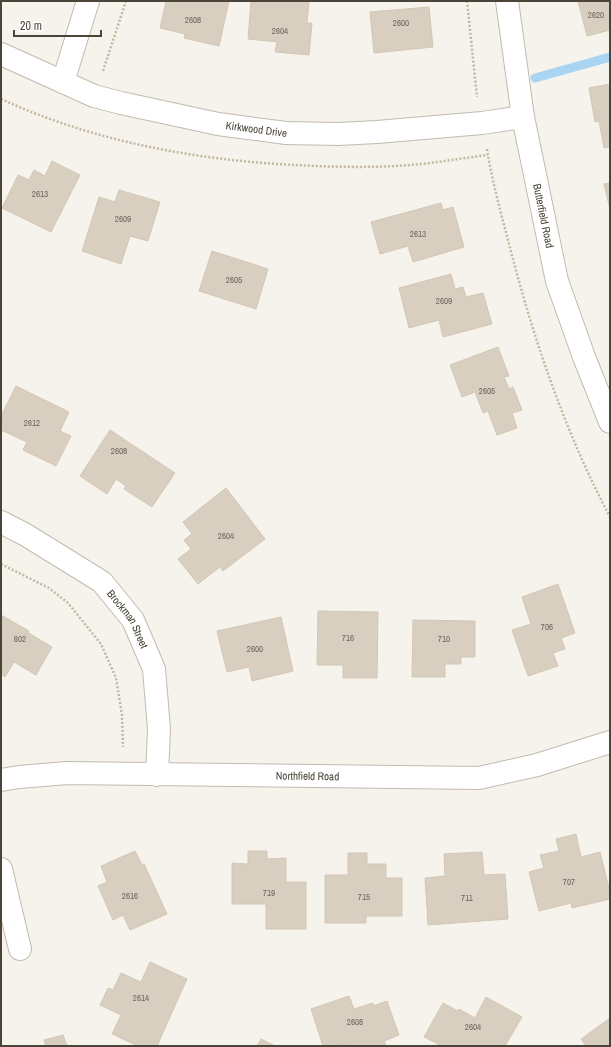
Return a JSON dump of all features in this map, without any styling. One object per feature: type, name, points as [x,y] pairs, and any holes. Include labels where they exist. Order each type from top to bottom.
[{"type":"street","points":[[63,82],[88,1]]},
{"type":"street","name":"Butterfield Road","points":[[507,1],[523,117],[557,281],[584,357],[610,422]]},
{"type":"street","name":"Kirkwood Drive","points":[[1,54],[94,96],[218,124],[286,133],[338,134],[377,132],[482,123],[523,117]]},
{"type":"street","name":"Brockman Street","points":[[1,522],[26,535],[102,582],[134,620],[154,669],[159,729],[157,775]]},
{"type":"street","name":"Northfield Road","points":[[1,780],[67,773],[479,778],[537,765],[610,742]]},
{"type":"street","points":[[1,869],[20,949]]},
{"type":"path","points":[[94,96],[126,1]]},
{"type":"path","points":[[467,1],[477,97],[499,206],[522,297],[566,422],[598,496],[610,517]]},
{"type":"path","points":[[1,564],[49,588],[68,603],[101,644],[116,678],[122,715],[124,774]]},
{"type":"building","points":[[166,1],[229,1],[219,46],[184,38],[185,34],[160,28]]},
{"type":"building","points":[[251,1],[309,1],[307,23],[312,23],[309,55],[275,52],[277,42],[248,39]]},
{"type":"building","points":[[578,1],[610,1],[610,30],[587,36]]},
{"type":"building","points":[[429,7],[433,47],[374,53],[370,12]]},
{"type":"building","points":[[610,84],[610,147],[604,148],[599,121],[595,122],[589,88]]},
{"type":"building","points":[[52,161],[80,175],[51,232],[2,208],[18,175],[29,180],[34,170],[45,176]]},
{"type":"building","points":[[610,183],[610,209],[604,184]]},
{"type":"building","points":[[119,190],[160,202],[148,241],[130,236],[121,264],[82,251],[99,197],[115,202]]},
{"type":"building","points":[[441,203],[443,210],[453,207],[464,247],[413,262],[408,246],[380,254],[371,222]]},
{"type":"building","points":[[212,251],[268,269],[256,309],[199,291]]},
{"type":"building","points":[[451,274],[455,289],[463,287],[466,297],[483,293],[492,324],[443,337],[439,320],[409,328],[399,288]]},
{"type":"building","points":[[498,347],[509,376],[504,377],[509,389],[513,387],[522,410],[512,413],[517,428],[497,435],[488,411],[483,413],[475,392],[462,397],[450,365]]},
{"type":"building","points":[[16,386],[69,412],[60,431],[71,436],[56,466],[23,450],[27,442],[1,430],[1,416]]},
{"type":"building","points":[[110,430],[175,473],[152,507],[124,489],[126,486],[116,479],[107,494],[80,476]]},
{"type":"building","points":[[226,488],[265,539],[223,571],[220,567],[198,584],[178,559],[191,549],[184,540],[192,534],[183,522]]},
{"type":"building","points":[[558,584],[575,633],[561,638],[565,649],[553,653],[558,666],[528,676],[512,630],[531,624],[522,597]]},
{"type":"building","points":[[318,611],[378,612],[377,678],[343,678],[343,665],[317,665]]},
{"type":"building","points":[[1,615],[29,631],[27,632],[52,647],[36,675],[14,662],[5,677],[1,674]]},
{"type":"building","points":[[281,617],[293,671],[252,681],[249,667],[227,672],[217,631]]},
{"type":"building","points":[[413,620],[475,621],[475,657],[461,657],[461,664],[445,664],[445,677],[412,677]]},
{"type":"building","points":[[576,834],[581,857],[600,852],[610,892],[610,899],[572,908],[571,903],[539,911],[529,872],[544,868],[540,855],[559,851],[556,839]]},
{"type":"building","points":[[135,851],[142,865],[144,864],[167,914],[130,930],[123,915],[113,920],[98,886],[107,882],[101,866]]},
{"type":"building","points":[[248,851],[267,851],[267,859],[286,858],[286,882],[306,882],[306,929],[266,929],[266,904],[232,904],[232,863],[248,864]]},
{"type":"building","points":[[482,852],[484,875],[505,874],[508,919],[428,925],[425,878],[445,876],[444,854]]},
{"type":"building","points":[[348,853],[367,853],[367,864],[386,864],[386,878],[402,878],[402,916],[366,916],[366,923],[325,923],[325,875],[348,875]]},
{"type":"building","points":[[150,962],[187,979],[157,1046],[138,1046],[112,1034],[121,1015],[100,1005],[108,988],[113,990],[121,973],[141,982]]},
{"type":"building","points":[[349,996],[354,1009],[373,1003],[373,1006],[387,1001],[399,1035],[384,1041],[386,1046],[345,1046],[345,1044],[339,1046],[323,1046],[311,1009]]},
{"type":"building","points":[[486,997],[522,1017],[505,1046],[437,1046],[438,1044],[424,1037],[443,1003],[458,1011],[459,1009],[475,1018]]},
{"type":"building","points":[[610,1018],[610,1046],[586,1046],[581,1039]]},
{"type":"building","points":[[63,1035],[67,1046],[46,1046],[44,1040]]},
{"type":"building","points":[[261,1039],[275,1046],[257,1046]]},
{"type":"waterway","points":[[535,78],[610,57]]}]
